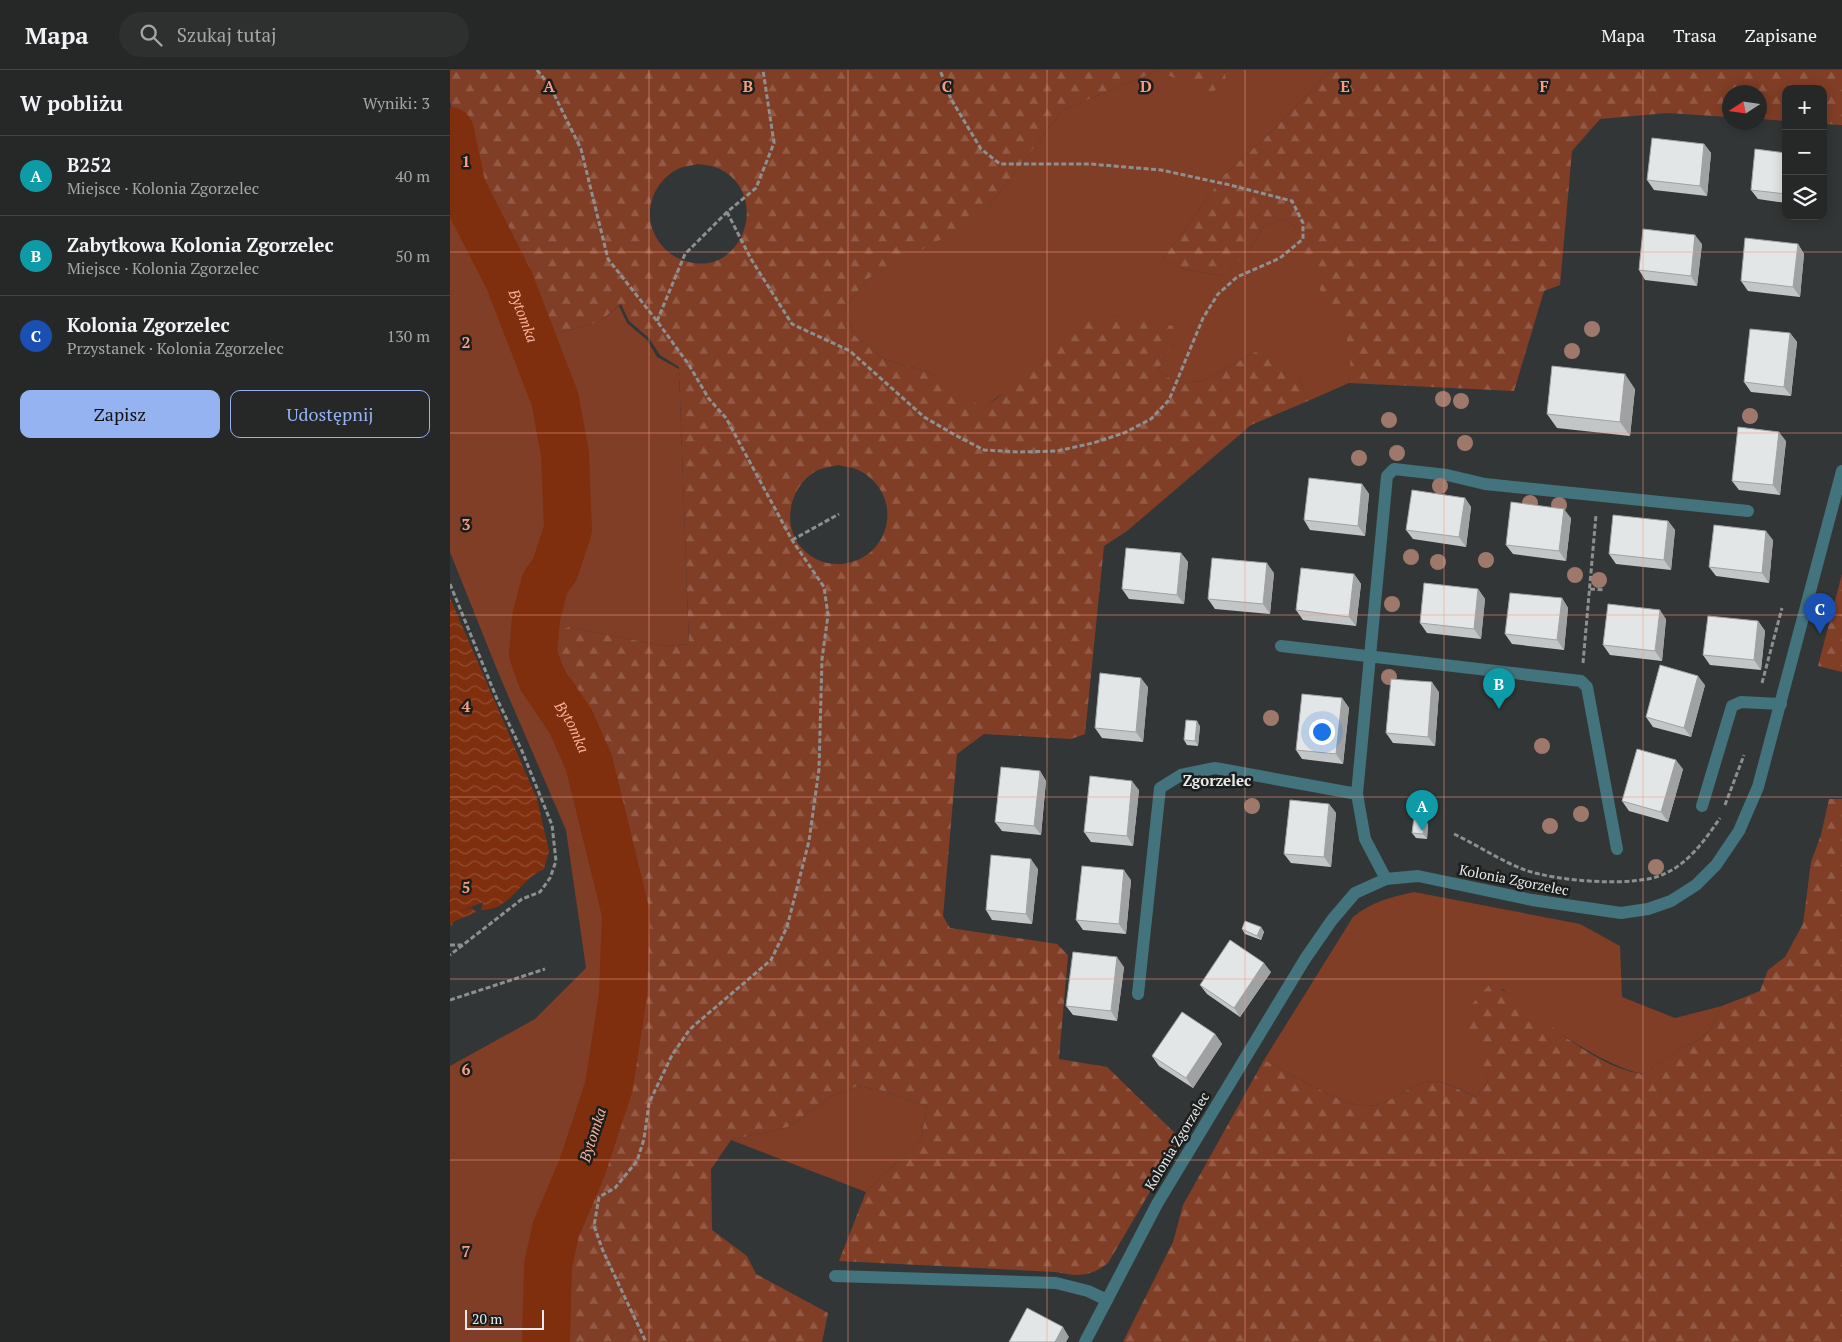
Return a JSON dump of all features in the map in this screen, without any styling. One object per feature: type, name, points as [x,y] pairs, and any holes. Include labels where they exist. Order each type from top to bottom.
[{"type":"street","points":[[1386,879],[1365,839],[1357,794],[1387,476],[1394,469],[1447,475],[1485,484],[1598,494],[1748,511]]},
{"type":"street","name":"Kolonia Zgorzelec","points":[[1085,1342],[1157,1204],[1305,959],[1332,920],[1355,893],[1386,879],[1418,876],[1532,900],[1621,914],[1648,909],[1671,901],[1696,885],[1716,864],[1739,831],[1758,787],[1842,471]]},
{"type":"street","points":[[1282,646],[1581,681],[1587,687],[1617,849]]},
{"type":"street","points":[[1702,806],[1732,706],[1741,702],[1780,704]]},
{"type":"street","points":[[1138,994],[1160,788],[1181,775],[1215,768],[1357,794]]},
{"type":"street","points":[[835,1276],[1056,1283],[1088,1291],[1107,1300]]},
{"type":"path","points":[[537,70],[550,86],[581,149],[608,259],[657,321],[689,365],[709,399],[726,418],[792,540],[824,587],[828,615],[822,659],[819,769],[809,842],[788,927],[771,960],[690,1029],[672,1055],[649,1103],[644,1139],[637,1162],[615,1188],[599,1197],[594,1226],[603,1251],[646,1342]]},
{"type":"path","points":[[657,321],[685,254],[727,212],[756,188],[774,142],[763,70]]},
{"type":"path","points":[[727,212],[751,259],[792,324],[850,351],[924,417],[969,443],[984,450],[1019,452],[1057,451],[1124,433],[1151,419],[1169,400],[1203,318],[1218,294],[1237,277],[1280,258],[1303,240],[1303,222],[1292,201],[1160,170],[1090,164],[1000,164],[981,149],[951,99],[940,70]]},
{"type":"path","points":[[1581,681],[1598,494]]},
{"type":"path","points":[[792,540],[839,514]]},
{"type":"path","points":[[450,584],[496,699],[522,751],[552,825],[556,861],[550,878],[540,892],[522,899],[450,955]]},
{"type":"path","points":[[1590,589],[1605,590]]},
{"type":"path","points":[[450,945],[462,946]]},
{"type":"path","points":[[450,1000],[545,969]]},
{"type":"green space","points":[[450,70],[1224,70],[1227,82],[1212,92],[1157,71],[1063,110],[986,210],[958,230],[869,278],[845,307],[854,335],[884,359],[929,372],[982,407],[996,399],[1086,322],[1115,315],[1173,326],[1175,340],[1158,370],[1177,383],[1203,381],[1255,352],[1270,355],[1299,375],[1308,401],[1251,425],[1127,531],[1104,546],[1085,734],[1071,739],[984,734],[957,754],[943,916],[950,928],[1057,944],[1068,955],[1059,1059],[1107,1067],[1181,1139],[1108,1263],[1101,1268],[1083,1275],[1077,1275],[1055,1272],[839,1261],[866,1192],[921,1139],[927,1106],[884,1091],[858,1086],[834,1095],[788,1127],[731,1140],[711,1169],[712,1230],[747,1256],[756,1274],[828,1313],[822,1342],[567,1342],[566,1303],[571,1242],[618,1122],[631,1065],[643,956],[637,884],[613,787],[602,750],[558,671],[553,650],[553,634],[569,627],[664,646],[689,644],[679,367],[660,355],[649,338],[629,321],[621,304],[599,322],[559,333],[547,333],[529,306],[517,277],[468,186],[464,146],[450,102]],"holes":[[[698,164],[720,169],[736,181],[744,196],[747,214],[744,230],[736,246],[724,257],[708,263],[689,262],[669,252],[661,245],[655,235],[650,217],[652,199],[661,182],[678,169]],[[838,465],[858,470],[868,476],[881,490],[887,507],[886,526],[876,546],[868,554],[845,564],[833,564],[811,556],[795,538],[791,528],[790,517],[791,506],[795,496],[807,478],[818,470]]]},
{"type":"green space","points":[[1224,70],[1331,70],[1267,136],[1224,175],[1163,259],[1180,268],[1222,276],[1246,255],[1264,226],[1281,219],[1295,226],[1331,306],[1347,335],[1352,367],[1349,383],[1308,401],[1299,375],[1255,352],[1203,381],[1177,383],[1158,370],[1175,340],[1139,320],[1115,315],[982,408],[929,372],[884,359],[854,335],[845,307],[869,278],[986,210],[1063,110],[1157,71],[1184,80],[1227,82]]},
{"type":"green space","points":[[1331,70],[1842,70],[1842,125],[1827,124],[1827,85],[1782,85],[1782,121],[1767,120],[1767,85],[1722,85],[1722,117],[1667,113],[1600,119],[1572,151],[1560,285],[1544,291],[1514,391],[1349,383],[1349,350],[1346,337],[1311,273],[1295,226],[1281,219],[1264,226],[1246,255],[1222,276],[1180,268],[1163,259],[1224,175],[1267,136]]},
{"type":"green space","points":[[450,200],[522,337],[559,333],[599,322],[619,306],[627,323],[647,340],[657,357],[679,369],[689,644],[664,646],[569,627],[558,671],[602,750],[637,884],[643,956],[631,1065],[618,1122],[588,1200],[566,1303],[567,1342],[450,1342],[450,1066],[535,1019],[586,968],[566,830],[498,672],[450,552]]},
{"type":"green space","points":[[1842,574],[1842,672],[1818,666]]},
{"type":"green space","points":[[1829,799],[1842,799],[1842,1342],[1123,1342],[1173,1242],[1183,1205],[1264,1060],[1341,1100],[1365,1106],[1384,1103],[1417,1085],[1433,1081],[1449,1085],[1476,1097],[1488,1081],[1469,1030],[1466,1011],[1489,985],[1508,994],[1566,1038],[1597,1057],[1628,1071],[1644,1074],[1678,1050],[1700,1039],[1710,1030],[1722,1006],[1760,991],[1768,970],[1785,957],[1803,924],[1811,862],[1821,835]]},
{"type":"green space","points":[[1414,892],[1580,924],[1620,946],[1622,997],[1675,1018],[1722,1006],[1710,1030],[1700,1039],[1678,1050],[1644,1074],[1628,1070],[1590,1052],[1549,1026],[1502,989],[1480,1057],[1488,1081],[1476,1097],[1449,1085],[1433,1081],[1417,1085],[1384,1103],[1365,1106],[1341,1100],[1264,1060],[1353,917],[1367,907]]},
{"type":"green space","points":[[858,1086],[884,1091],[927,1106],[921,1139],[866,1192],[731,1140],[788,1127],[834,1095]]},
{"type":"water","points":[[450,598],[537,799],[549,851],[544,869],[528,880],[507,900],[491,909],[481,910],[483,902],[459,912],[472,908],[476,912],[453,922],[452,926],[450,924]]},
{"type":"building","points":[[1652,138],[1704,144],[1700,186],[1647,180]]},
{"type":"building","points":[[1755,149],[1782,152],[1782,194],[1751,190]]},
{"type":"building","points":[[1643,229],[1695,235],[1691,276],[1639,270]]},
{"type":"building","points":[[1745,238],[1798,244],[1793,287],[1741,281]]},
{"type":"building","points":[[1750,329],[1790,333],[1784,387],[1744,382]]},
{"type":"building","points":[[1552,366],[1625,374],[1620,422],[1547,414]]},
{"type":"building","points":[[1738,427],[1779,432],[1773,485],[1732,481]]},
{"type":"building","points":[[1309,478],[1362,484],[1358,526],[1304,520]]},
{"type":"building","points":[[1412,490],[1465,498],[1459,537],[1406,530]]},
{"type":"building","points":[[1511,502],[1564,509],[1559,551],[1506,545]]},
{"type":"building","points":[[1613,515],[1668,521],[1664,560],[1609,554]]},
{"type":"building","points":[[1714,525],[1766,531],[1762,573],[1709,567]]},
{"type":"building","points":[[1126,548],[1181,553],[1177,595],[1122,589]]},
{"type":"building","points":[[1212,558],[1267,563],[1263,604],[1208,599]]},
{"type":"building","points":[[1301,568],[1354,574],[1349,617],[1296,610]]},
{"type":"building","points":[[1424,583],[1478,589],[1474,629],[1420,623]]},
{"type":"building","points":[[1510,593],[1562,598],[1557,640],[1505,634]]},
{"type":"building","points":[[1608,604],[1660,610],[1655,651],[1603,645]]},
{"type":"building","points":[[1708,616],[1758,621],[1754,660],[1703,655]]},
{"type":"building","points":[[1660,665],[1698,676],[1684,728],[1646,717]]},
{"type":"building","points":[[1100,673],[1141,678],[1136,732],[1095,728]]},
{"type":"building","points":[[1391,679],[1432,682],[1428,737],[1386,733]]},
{"type":"building","points":[[1302,694],[1342,698],[1336,754],[1296,750]]},
{"type":"building","points":[[1186,720],[1197,721],[1195,741],[1184,740]]},
{"type":"building","points":[[1637,749],[1676,760],[1661,812],[1622,801]]},
{"type":"building","points":[[1001,767],[1040,771],[1034,826],[995,822]]},
{"type":"building","points":[[1090,776],[1132,781],[1127,836],[1084,832]]},
{"type":"building","points":[[1290,800],[1329,804],[1324,857],[1284,854]]},
{"type":"building","points":[[1414,818],[1425,819],[1423,834],[1412,833]]},
{"type":"building","points":[[991,855],[1031,859],[1026,914],[986,910]]},
{"type":"building","points":[[1082,866],[1124,870],[1119,924],[1076,920]]},
{"type":"building","points":[[1245,921],[1261,927],[1257,936],[1242,929]]},
{"type":"building","points":[[1230,940],[1264,963],[1234,1008],[1200,985]]},
{"type":"building","points":[[1073,952],[1117,957],[1111,1011],[1066,1006]]},
{"type":"building","points":[[1182,1012],[1215,1034],[1186,1078],[1152,1056]]},
{"type":"building","points":[[1027,1308],[1063,1327],[1055,1342],[1009,1342]]},
{"type":"waterway","name":"Bytomka","points":[[450,131],[462,188],[509,280],[555,399],[565,454],[568,529],[555,569],[545,583],[536,618],[533,654],[542,679],[571,722],[589,763],[626,914],[623,995],[609,1086],[582,1168],[556,1229],[548,1265],[546,1342]]},
{"type":"place","name":"Kolonia Zgorzelec","points":[[1820,634]]},
{"type":"place","name":"Zabytkowa Kolonia Zgorzelec","points":[[1499,709]]},
{"type":"place","name":"B252","points":[[1422,831]]},
{"type":"district","name":"Zgorzelec","points":[[1217,781]]}]
